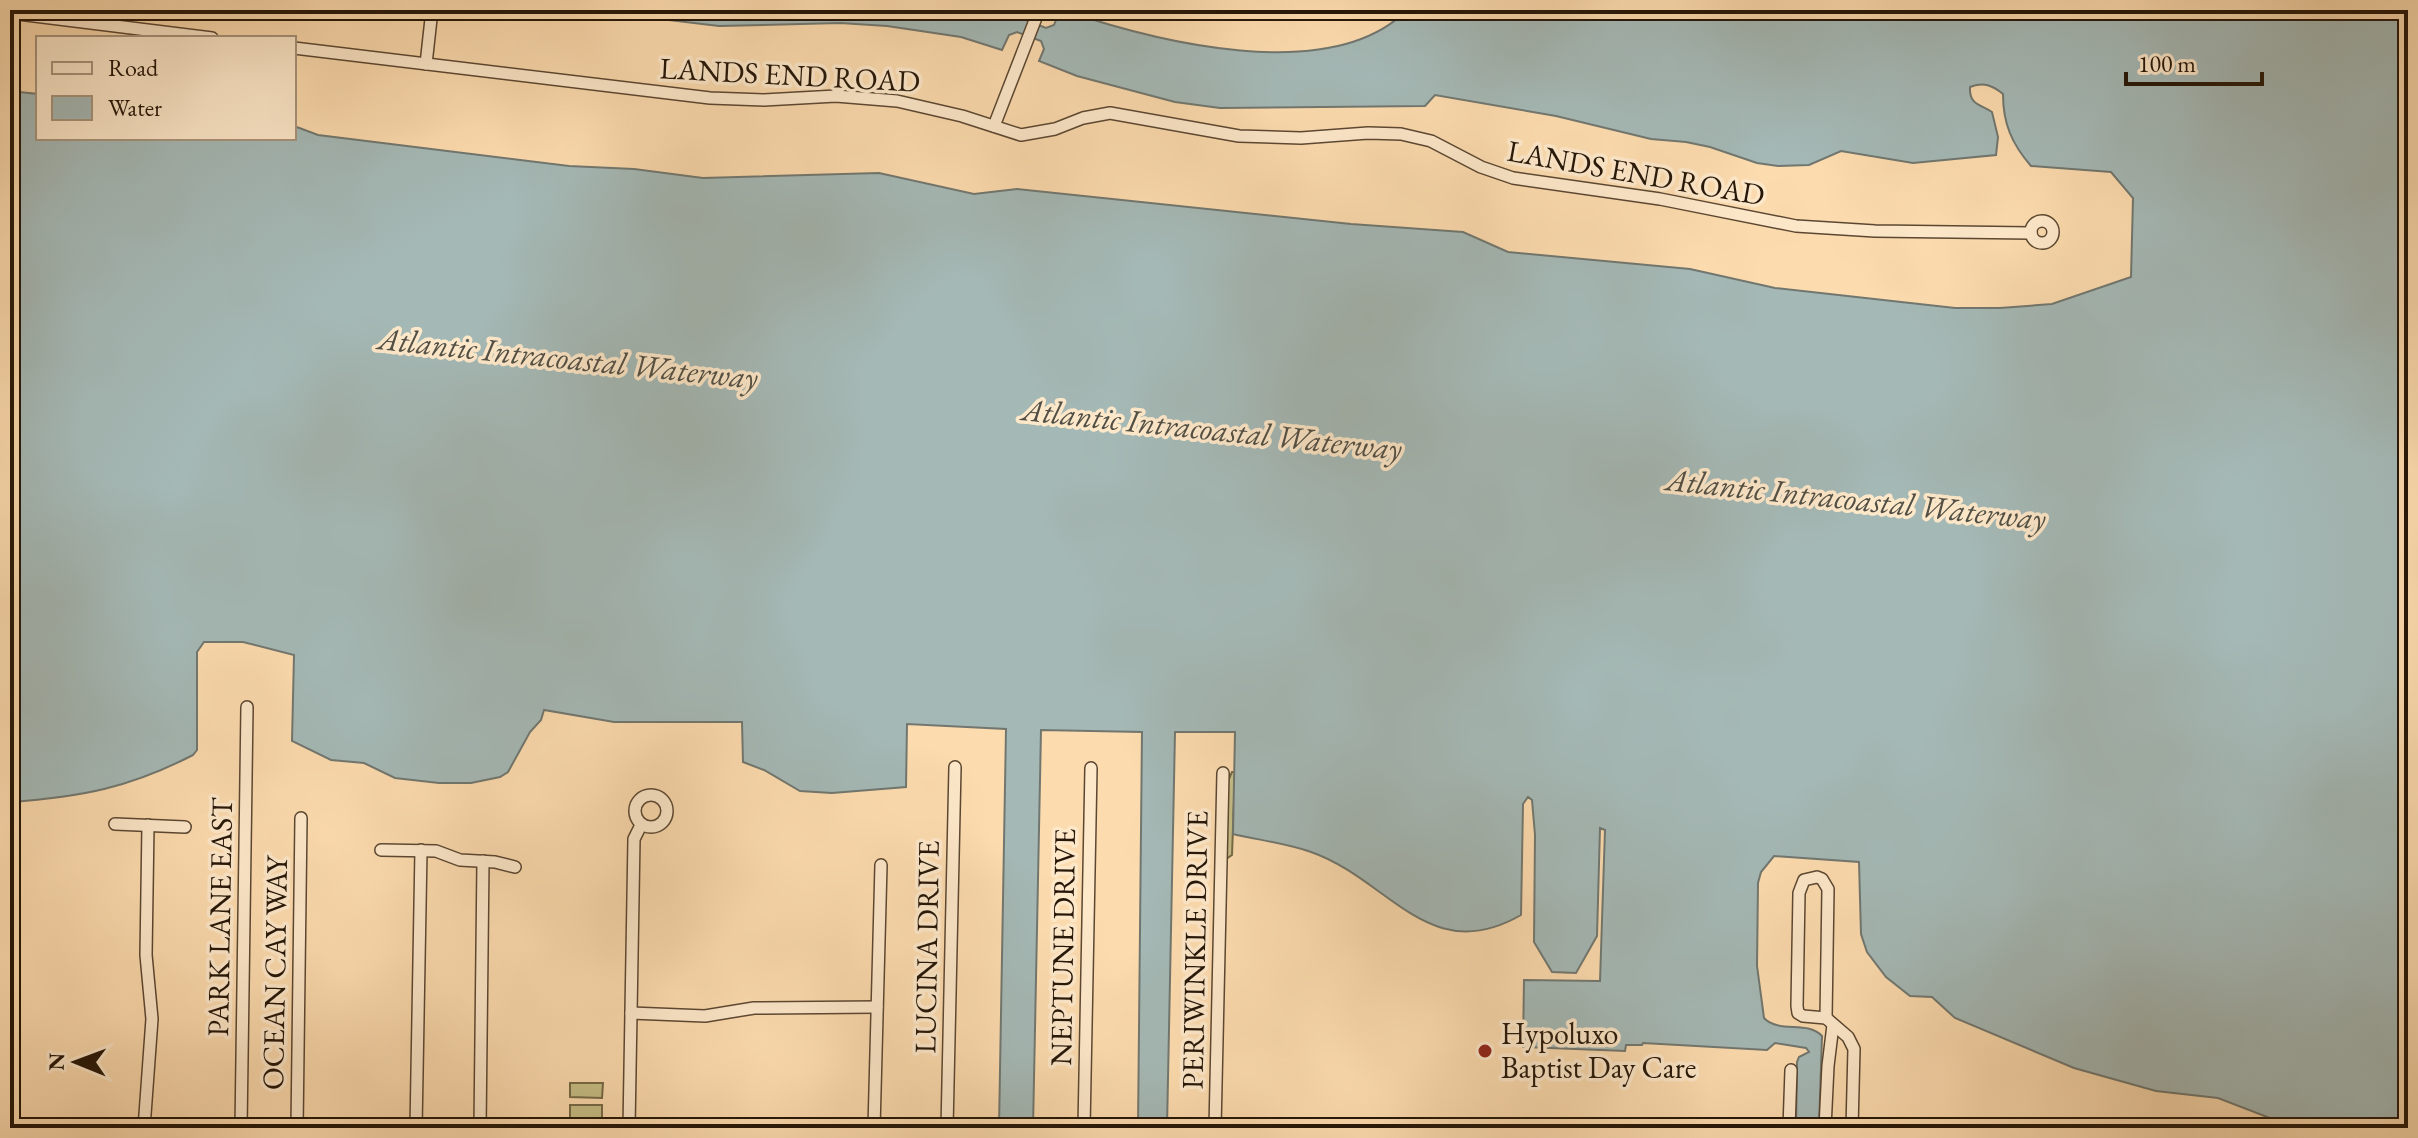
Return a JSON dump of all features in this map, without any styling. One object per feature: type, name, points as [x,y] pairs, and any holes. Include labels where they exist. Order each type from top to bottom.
[{"type":"street","points":[[426,64],[432,10]]},
{"type":"street","points":[[994,126],[1039,10]]},
{"type":"street","points":[[10,13],[62,15],[199,36]]},
{"type":"street","name":"LANDS END ROAD","points":[[296,48],[710,98],[764,100],[836,96],[897,101],[930,107],[1021,135],[1110,113],[1239,136],[1301,138],[1401,134],[1431,141],[1481,167],[1513,178],[1660,199],[1796,226],[1865,231],[2031,233]]},
{"type":"street","name":"PARK LANE EAST","points":[[241,1128],[247,707]]},
{"type":"street","name":"LUCINA DRIVE","points":[[947,1128],[955,767]]},
{"type":"street","name":"NEPTUNE DRIVE","points":[[1084,1128],[1091,768]]},
{"type":"street","name":"PERIWINKLE DRIVE","points":[[1215,1128],[1223,773]]},
{"type":"street","name":"OCEAN CAY WAY","points":[[297,1128],[301,818]]},
{"type":"street","points":[[115,824],[185,827]]},
{"type":"street","points":[[144,1128],[152,1019],[146,955],[148,825]]},
{"type":"street","points":[[629,1128],[634,839],[641,825]]},
{"type":"street","points":[[381,850],[436,851],[460,860],[515,867]]},
{"type":"street","points":[[416,1128],[421,850]]},
{"type":"street","points":[[480,1128],[483,861]]},
{"type":"street","points":[[874,1128],[881,865]]},
{"type":"street","points":[[1825,1128],[1829,1021],[1828,889],[1822,879],[1809,878],[1804,880],[1799,893],[1798,1013],[1829,1021],[1848,1037],[1854,1049],[1852,1128]]},
{"type":"street","points":[[631,1013],[705,1016],[754,1008],[877,1007]]},
{"type":"street","points":[[1789,1128],[1791,1070]]},
{"type":"shaded area","points":[[1235,772],[1232,855],[1226,859],[1228,781]]},
{"type":"shaded area","points":[[570,1083],[603,1083],[602,1098],[570,1097]]},
{"type":"shaded area","points":[[570,1105],[602,1105],[602,1120],[570,1120]]},
{"type":"water","name":"Atlantic Intracoastal Waterway","points":[[585,10],[1019,10],[1023,19],[1046,28],[1054,25],[1060,10],[1063,10],[1144,34],[1192,44],[1288,52],[1334,47],[1374,33],[1407,10],[2408,10],[2408,1128],[2311,1128],[2275,1120],[2218,1098],[2156,1091],[2074,1068],[1955,1018],[1932,997],[1910,996],[1886,977],[1867,952],[1861,934],[1859,862],[1774,856],[1761,872],[1758,883],[1757,966],[1764,1018],[1777,1025],[1816,1031],[1822,1036],[1819,1128],[1796,1128],[1797,1062],[1799,1057],[1809,1052],[1806,1048],[1775,1043],[1767,1050],[1643,1043],[1626,1045],[1625,1051],[1523,1047],[1524,980],[1600,981],[1605,830],[1600,828],[1597,936],[1576,973],[1552,972],[1534,942],[1535,835],[1532,800],[1528,797],[1523,804],[1521,915],[1489,929],[1460,931],[1435,925],[1411,914],[1339,865],[1311,852],[1233,834],[1235,732],[1175,732],[1167,1128],[1138,1128],[1142,732],[1041,730],[1033,1128],[999,1128],[1006,729],[907,724],[906,787],[832,793],[800,791],[743,762],[742,722],[614,722],[544,710],[541,720],[530,732],[508,772],[500,777],[471,783],[439,783],[395,778],[364,763],[331,760],[292,741],[294,655],[243,642],[204,642],[197,652],[197,750],[193,755],[147,776],[104,789],[10,802],[10,91],[36,94],[36,140],[296,140],[296,127],[318,135],[569,166],[634,169],[703,178],[879,173],[974,194],[1017,189],[1351,224],[1463,232],[1508,252],[1690,269],[1775,288],[1955,308],[2052,304],[2131,277],[2133,198],[2111,172],[2031,166],[2010,133],[2003,94],[1988,85],[1970,87],[1970,93],[1976,103],[1992,112],[1998,137],[1996,155],[1913,163],[1841,151],[1809,165],[1778,166],[1686,142],[1651,139],[1556,116],[1435,95],[1425,106],[1220,108],[1175,102],[1077,76],[1039,61],[1044,49],[1041,41],[1017,32],[1009,35],[1002,50],[961,37],[887,26],[840,23],[719,26]]},
{"type":"place","name":"Hypoluxo Baptist Day Care","points":[[1485,1051]]}]
